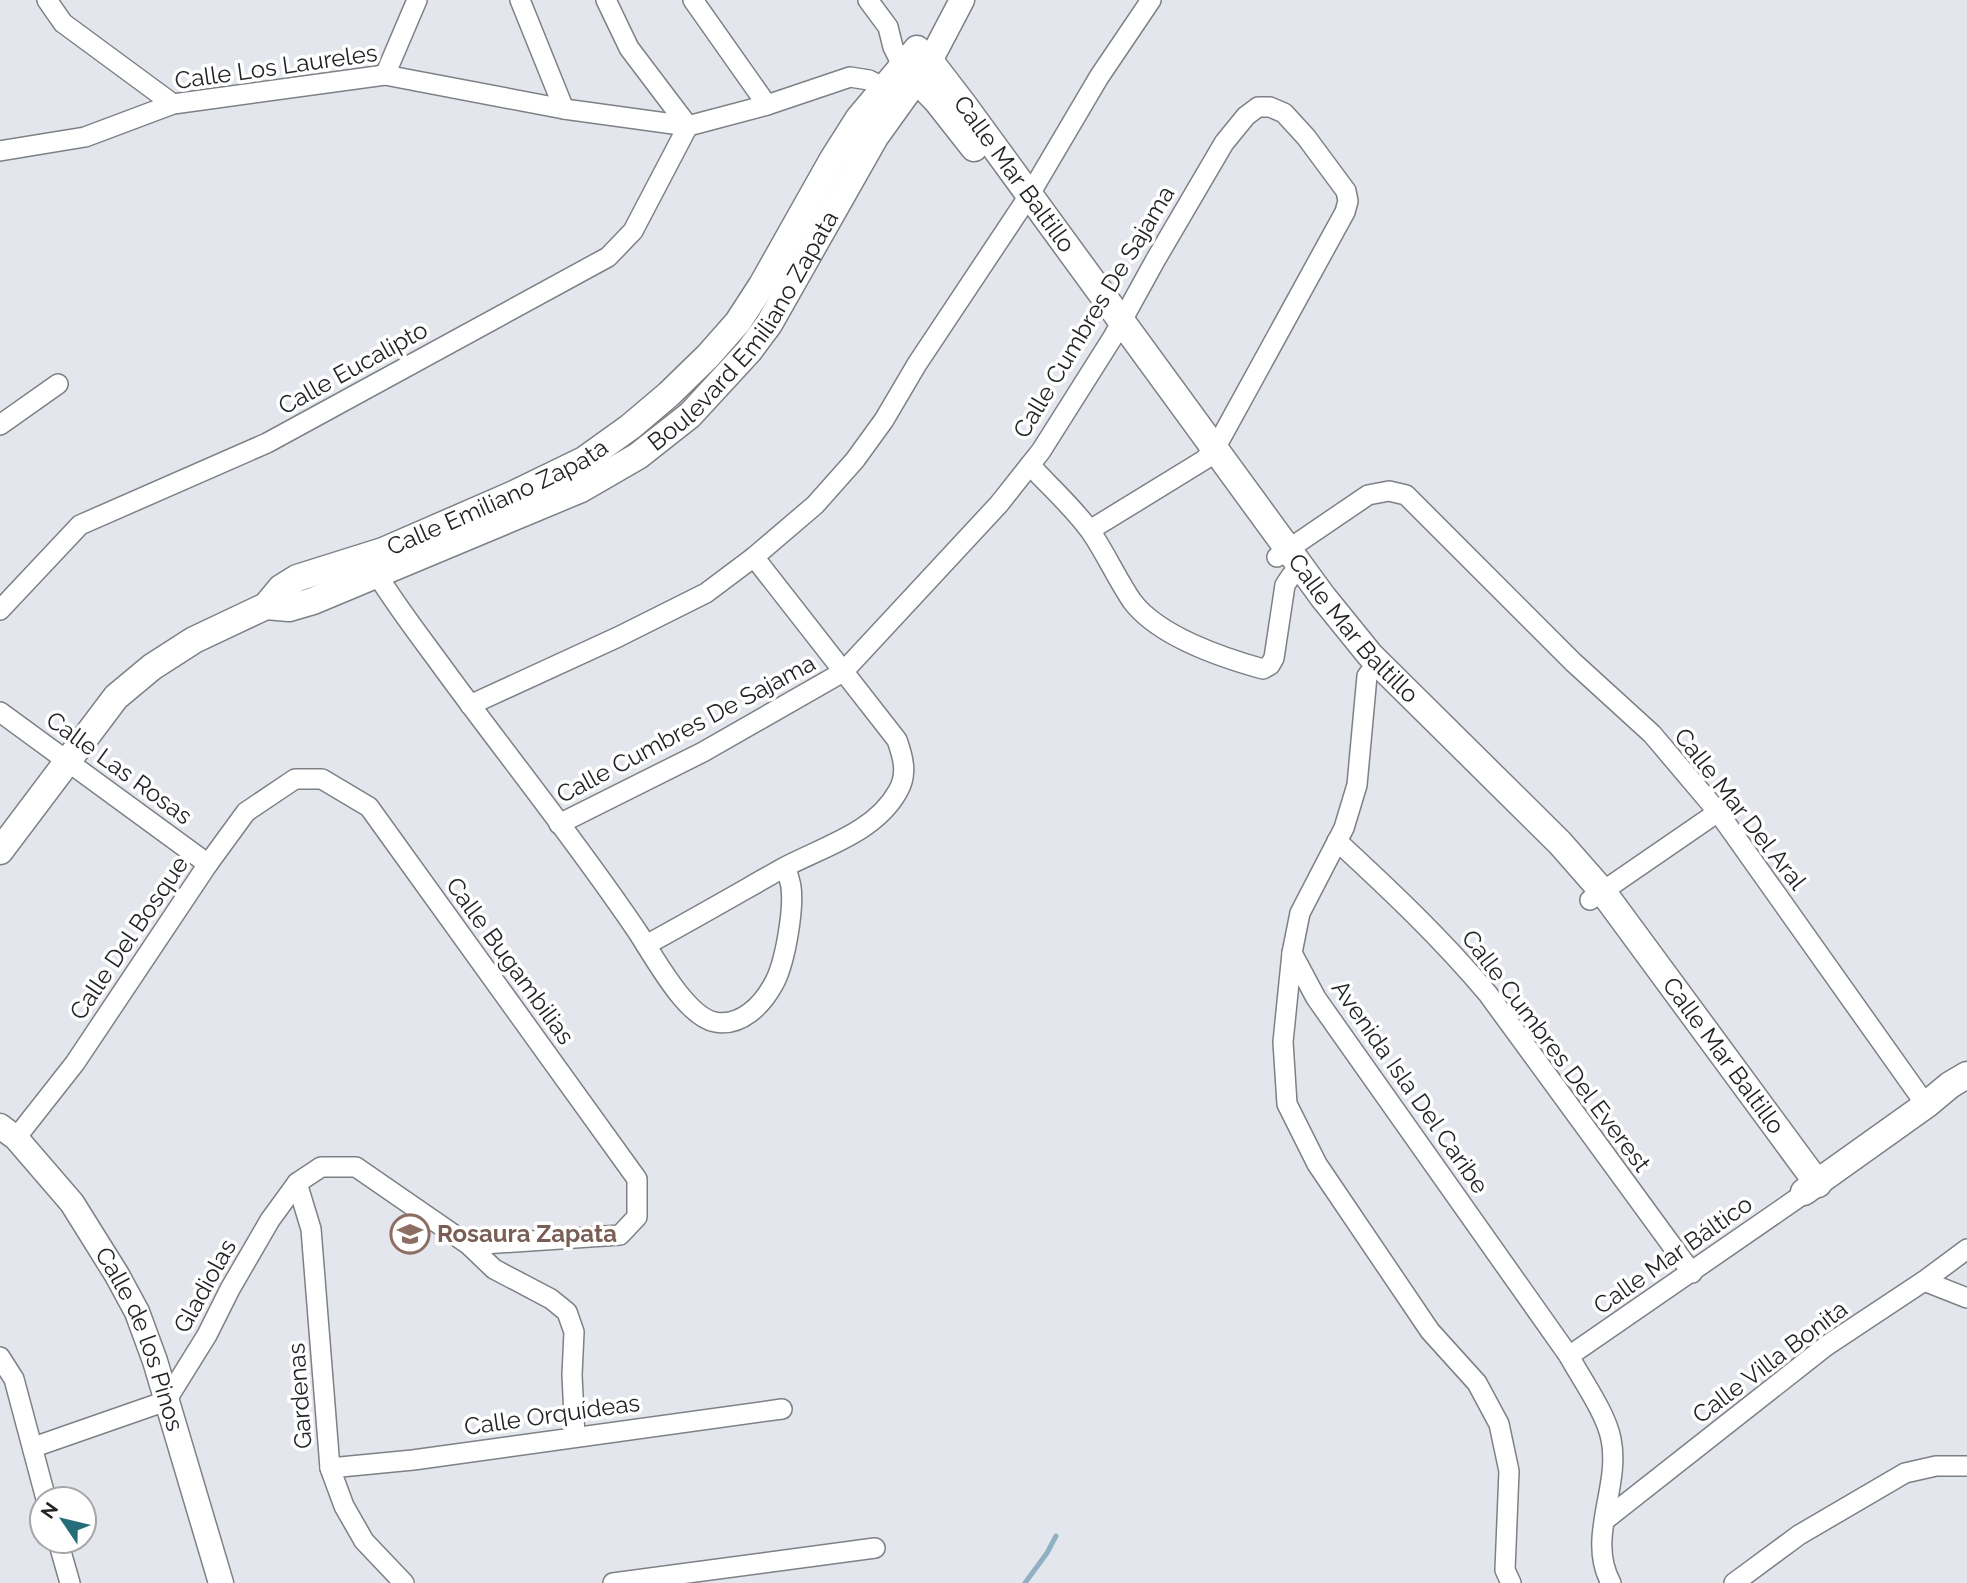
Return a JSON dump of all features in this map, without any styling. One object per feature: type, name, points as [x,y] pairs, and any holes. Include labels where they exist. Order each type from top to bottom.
[{"type":"main road","name":"Calle Mar Baltillo","points":[[908,73],[1025,202],[1289,562],[1323,597],[1372,669],[1560,842],[1811,1188]]},
{"type":"main road","name":"Calle Emiliano Zapata","points":[[0,851],[117,697],[152,667],[194,640],[266,606],[281,588],[297,578],[371,565],[383,551],[584,460],[630,427],[669,394],[708,356],[738,321],[762,285],[859,118],[908,73]]},
{"type":"main road","points":[[1811,1188],[1967,1075]]},
{"type":"street","points":[[47,0],[64,23],[173,104]]},
{"type":"street","points":[[384,75],[417,0]]},
{"type":"street","points":[[520,0],[564,109]]},
{"type":"street","points":[[606,0],[629,48],[688,126],[767,105],[850,77],[908,73],[944,32],[962,0]]},
{"type":"street","points":[[693,0],[767,105]]},
{"type":"street","points":[[868,0],[888,27],[905,37],[908,73]]},
{"type":"street","points":[[470,705],[618,638],[706,593],[754,557],[815,505],[855,460],[884,420],[1025,202],[1099,77],[1151,0]]},
{"type":"street","name":"Calle Los Laureles","points":[[0,151],[85,137],[173,104],[384,75],[564,109],[688,126]]},
{"type":"street","name":"Calle Cumbres De Sajama","points":[[559,824],[703,751],[844,672],[999,504],[1030,465],[1118,328],[1224,143],[1246,116],[1258,107],[1270,107],[1284,113],[1306,137],[1346,191],[1348,201],[1345,212],[1210,454]]},
{"type":"street","name":"Calle Eucalipto","points":[[0,610],[80,525],[267,443],[608,257],[633,232],[688,126]]},
{"type":"street","points":[[0,425],[58,384]]},
{"type":"street","points":[[1090,530],[1210,454]]},
{"type":"street","points":[[1030,465],[1090,530],[1133,602],[1148,617],[1225,658],[1263,669],[1270,665],[1274,658],[1281,599],[1289,562]]},
{"type":"street","name":"Calle Mar Del Aral","points":[[1289,562],[1368,495],[1389,491],[1406,495],[1573,662],[1652,734],[1718,812],[1926,1105]]},
{"type":"street","points":[[646,946],[786,867],[864,827],[884,810],[898,791],[904,774],[903,756],[897,740],[754,557]]},
{"type":"street","points":[[371,565],[470,705],[608,888],[677,993],[700,1014],[714,1022],[731,1022],[747,1015],[765,1001],[778,977],[788,938],[792,888],[786,867]]},
{"type":"street","points":[[1372,669],[1357,785],[1344,828],[1300,913],[1292,953],[1283,1042],[1287,1104],[1317,1164],[1430,1331],[1477,1383],[1499,1424],[1509,1471],[1505,1570],[1511,1583]]},
{"type":"street","name":"Calle Las Rosas","points":[[0,712],[208,864]]},
{"type":"street","name":"Calle Del Bosque","points":[[8,1132],[75,1063],[208,864],[246,812],[295,779]]},
{"type":"street","name":"Calle Bugambilias","points":[[295,779],[322,779],[369,807],[637,1179],[637,1217],[620,1235],[470,1245]]},
{"type":"street","points":[[1597,896],[1718,812]]},
{"type":"street","name":"Calle Cumbres Del Everest","points":[[1337,841],[1412,911],[1457,957],[1488,994],[1692,1273]]},
{"type":"street","name":"Avenida Isla Del Caribe","points":[[1292,953],[1316,998],[1569,1356],[1611,1437],[1612,1453],[1600,1546],[1611,1583]]},
{"type":"street","name":"Calle de los Pinos","points":[[8,1132],[72,1203],[137,1312],[155,1361],[222,1583]]},
{"type":"street","points":[[297,1183],[321,1167],[356,1167],[470,1245],[494,1269],[551,1299],[567,1312],[574,1332],[572,1375],[575,1437]]},
{"type":"street","name":"Gladiolas","points":[[166,1401],[207,1335],[270,1220],[297,1183]]},
{"type":"street","name":"Gardenas","points":[[297,1183],[312,1229],[330,1468],[344,1506],[363,1541],[404,1583]]},
{"type":"street","name":"Calle Mar Báltico","points":[[1569,1356],[1811,1188]]},
{"type":"street","name":"Calle Villa Bonita","points":[[1605,1520],[1826,1346],[1924,1282],[1967,1249]]},
{"type":"street","points":[[1924,1282],[1967,1298]]},
{"type":"street","points":[[0,1357],[14,1379],[43,1485]]},
{"type":"street","points":[[34,1447],[166,1401]]},
{"type":"street","name":"Calle Orquídeas","points":[[330,1468],[413,1460],[782,1409]]},
{"type":"street","points":[[1738,1582],[1799,1535],[1905,1473],[1936,1466],[1967,1466]]},
{"type":"street","points":[[613,1583],[875,1548]]},
{"type":"street","points":[[62,1555],[70,1583]]},
{"type":"waterway","points":[[1025,1583],[1056,1536]]},
{"type":"place","name":"Rosaura Zapata","points":[[410,1234]]}]
